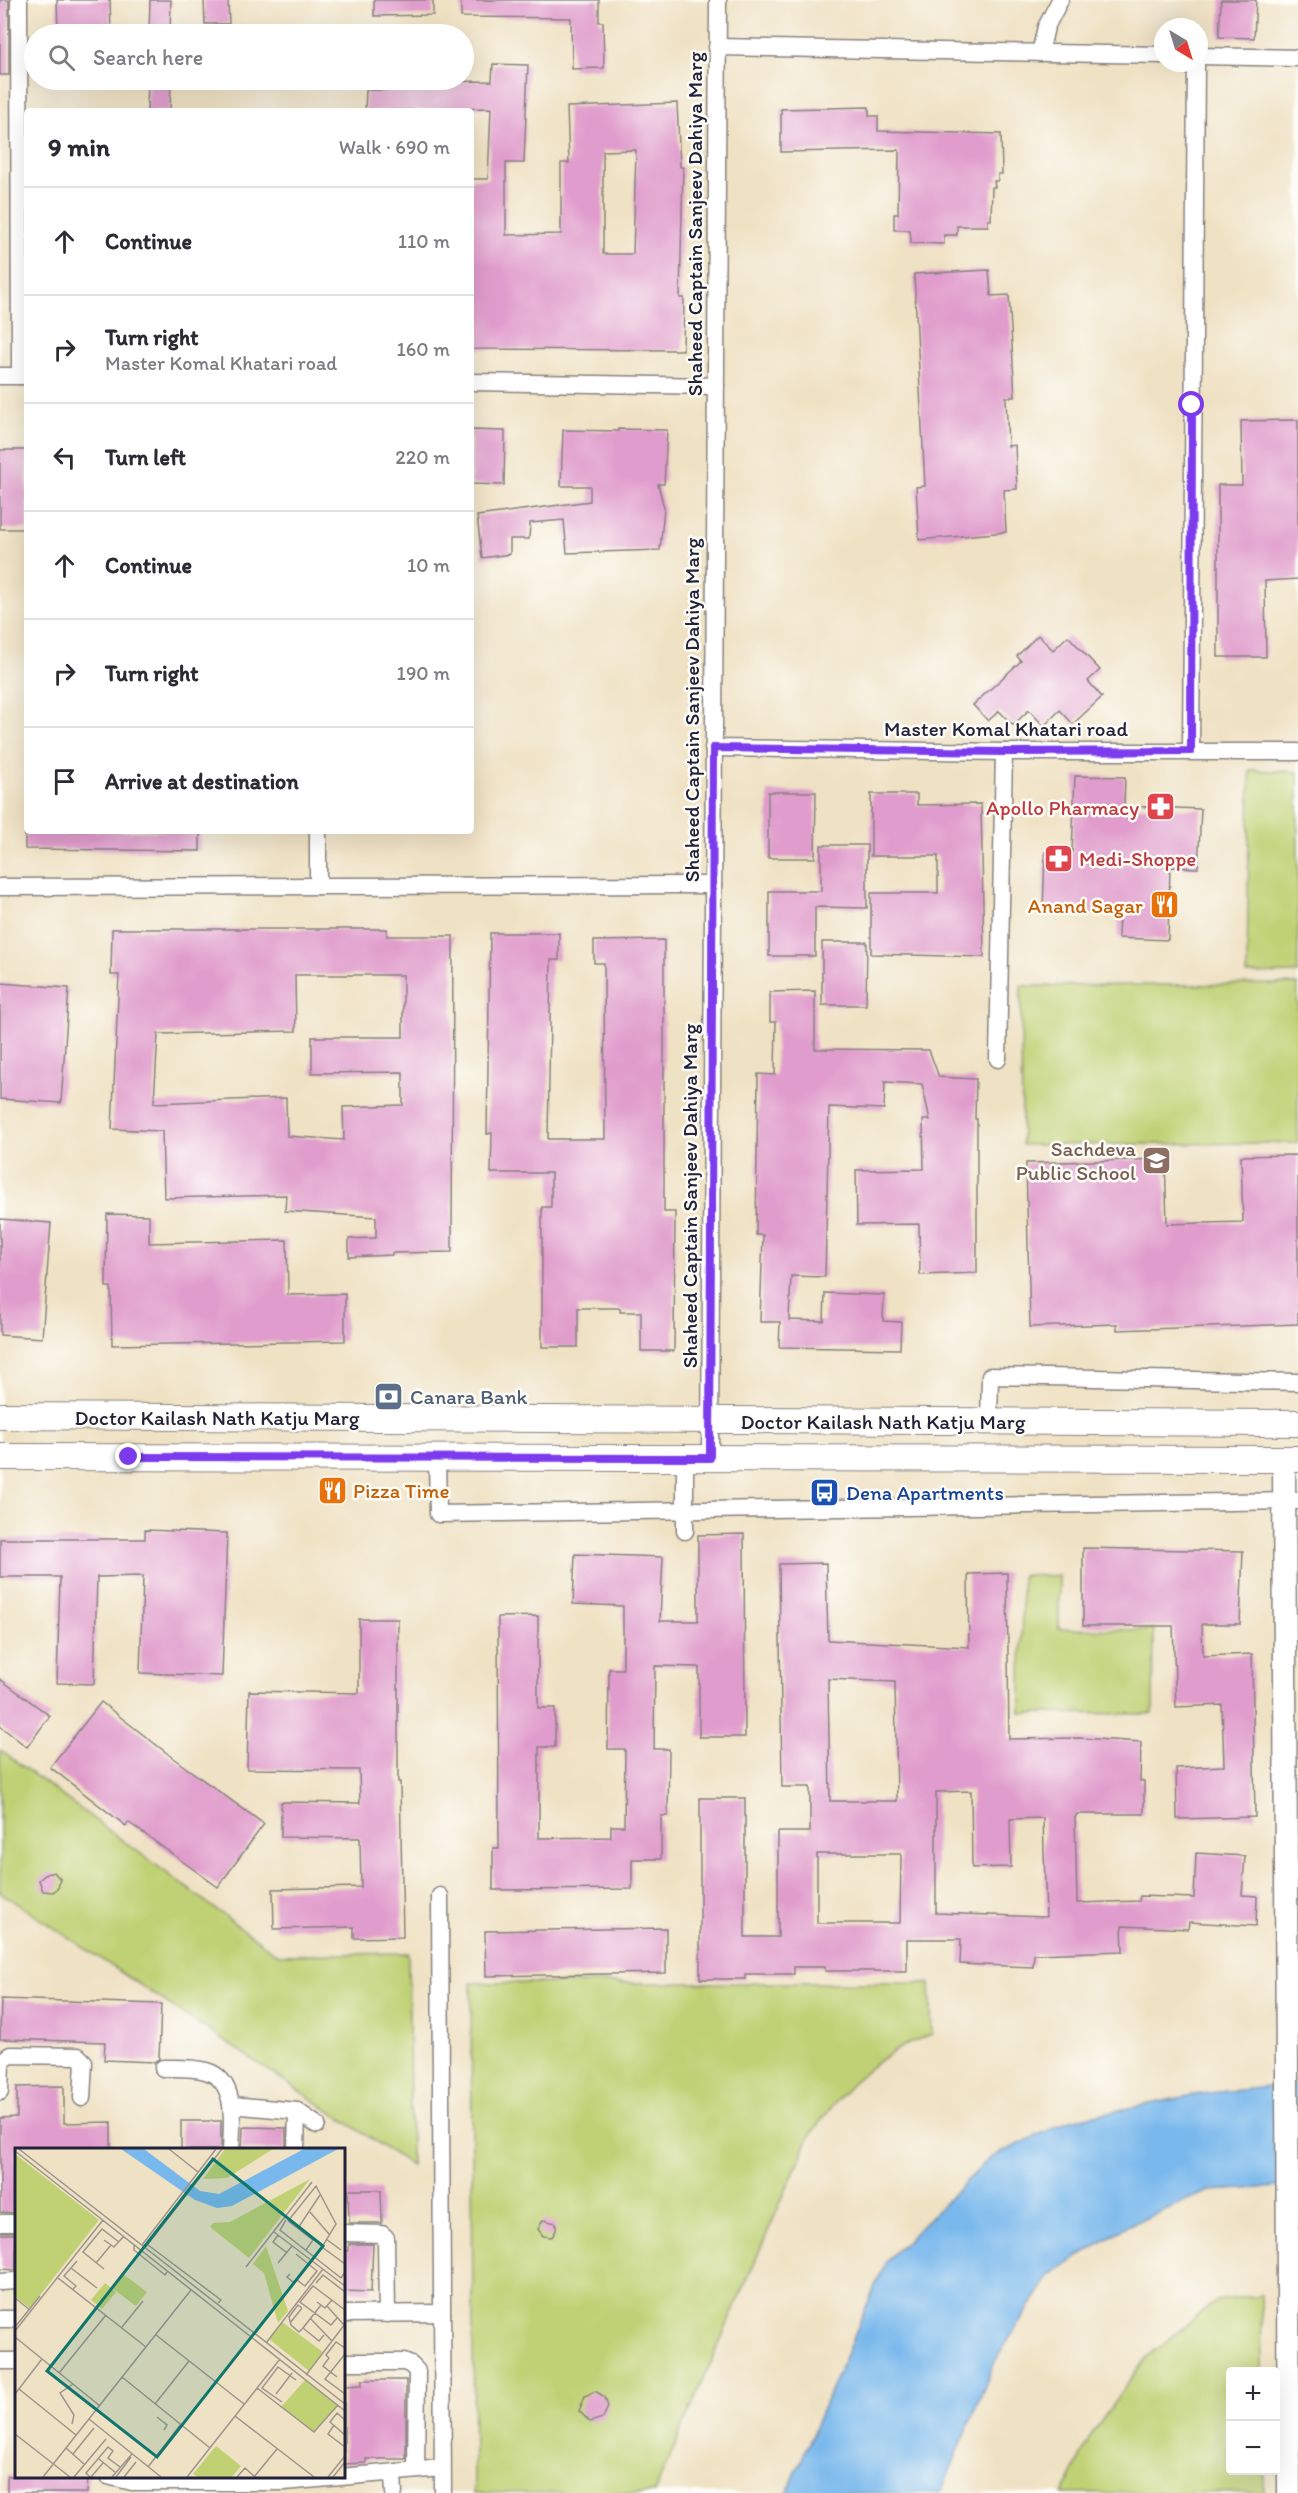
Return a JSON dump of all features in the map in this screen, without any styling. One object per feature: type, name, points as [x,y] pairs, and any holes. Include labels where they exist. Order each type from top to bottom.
[{"type":"main road","name":"Doctor Kailash Nath Katju Marg","points":[[0,1416],[1298,1423]]},
{"type":"main road","name":"Doctor Kailash Nath Katju Marg","points":[[0,1457],[1291,1459]]},
{"type":"street","points":[[0,376],[24,376],[19,0]]},
{"type":"street","name":"Shaheed Captain Sanjeev Dahiya Marg","points":[[685,1531],[685,1510],[697,1458],[710,1420],[718,0]]},
{"type":"street","points":[[1040,53],[1046,27],[1060,0]]},
{"type":"street","points":[[717,47],[1154,55]]},
{"type":"street","points":[[1208,56],[1298,57]]},
{"type":"street","points":[[1191,751],[1196,72]]},
{"type":"street","points":[[474,382],[716,386]]},
{"type":"street","name":"Master Komal Khatari road","points":[[713,748],[1004,752],[1298,752]]},
{"type":"street","points":[[998,1059],[1004,752]]},
{"type":"street","points":[[318,834],[318,886]]},
{"type":"street","points":[[0,887],[713,885]]},
{"type":"street","points":[[990,1422],[990,1376],[1298,1382]]},
{"type":"street","points":[[437,1457],[438,1514],[1291,1501]]},
{"type":"street","points":[[1289,2493],[1293,2321],[1288,2218],[1287,2003],[1291,1459]]},
{"type":"street","points":[[440,1896],[442,2493]]},
{"type":"street","points":[[0,2092],[1,2062],[5,2057],[78,2056],[84,2062],[82,2098]]},
{"type":"street","points":[[164,2068],[208,2071],[218,2078],[227,2090],[232,2105],[231,2148]]},
{"type":"street","points":[[232,2105],[297,2111],[317,2125]]},
{"type":"street","points":[[296,2148],[297,2111]]},
{"type":"street","points":[[345,2233],[382,2234],[386,2238],[387,2314]]},
{"type":"street","points":[[0,2282],[15,2281]]},
{"type":"street","points":[[345,2314],[441,2313]]},
{"type":"street","points":[[345,2362],[404,2361],[417,2372],[416,2470]]},
{"type":"street","points":[[112,2478],[132,2488],[284,2488],[442,2468]]},
{"type":"street","points":[[393,2474],[394,2493]]},
{"type":"green space","points":[[1250,770],[1298,772],[1298,973],[1247,974]]},
{"type":"green space","points":[[1298,984],[1298,1143],[1022,1145],[1021,986]]},
{"type":"green space","points":[[1022,1575],[1059,1576],[1059,1629],[1154,1630],[1153,1714],[1021,1713]]},
{"type":"green space","points":[[0,1750],[278,1955],[408,1953],[411,2165],[0,1892]]},
{"type":"green space","points":[[471,1983],[930,1983],[932,2034],[893,2052],[862,2074],[810,2135],[654,2493],[474,2493]]},
{"type":"green space","points":[[1261,2295],[1262,2367],[1226,2367],[1226,2475],[1264,2475],[1264,2493],[1063,2493],[1090,2437],[1146,2358],[1216,2301]]},
{"type":"water","points":[[1298,2084],[1298,2186],[1209,2191],[1125,2227],[1050,2275],[995,2361],[941,2493],[787,2493],[886,2261],[990,2158],[1070,2120],[1199,2094]]},
{"type":"building","points":[[0,0],[9,0],[9,75],[0,75]]},
{"type":"building","points":[[57,0],[110,0],[111,24],[58,24]]},
{"type":"building","points":[[150,0],[171,0],[170,24],[149,24]]},
{"type":"building","points":[[204,0],[228,0],[229,24],[205,24]]},
{"type":"building","points":[[374,0],[433,0],[433,15],[374,16]]},
{"type":"building","points":[[461,0],[599,0],[599,22],[603,22],[604,68],[572,69],[571,18],[461,17]]},
{"type":"building","points":[[1221,0],[1256,0],[1254,38],[1219,37]]},
{"type":"building","points":[[493,64],[528,65],[524,163],[506,163],[506,235],[561,234],[561,163],[569,163],[567,107],[677,103],[680,167],[683,167],[680,298],[684,298],[683,350],[474,349],[474,179],[488,179],[491,108],[365,108],[366,90],[474,90],[474,81],[492,81]],"holes":[[[636,150],[633,254],[603,254],[603,151]]]},
{"type":"building","points":[[148,90],[171,90],[170,108],[147,108]]},
{"type":"building","points":[[869,107],[869,116],[878,116],[878,131],[1001,134],[1002,174],[998,174],[998,181],[994,181],[995,187],[992,187],[991,220],[988,220],[988,226],[957,226],[957,235],[944,235],[944,244],[911,243],[910,230],[894,230],[894,214],[898,214],[899,150],[781,152],[781,109]]},
{"type":"building","points":[[989,270],[991,296],[1009,295],[1015,397],[1006,397],[1008,446],[1015,445],[1017,489],[1004,490],[1006,532],[919,540],[916,487],[925,486],[914,274]]},
{"type":"building","points":[[1298,420],[1298,579],[1265,581],[1266,657],[1218,657],[1218,485],[1242,485],[1241,421]]},
{"type":"building","points":[[618,429],[667,430],[664,484],[658,484],[664,508],[660,550],[567,553],[564,520],[530,523],[529,539],[510,539],[510,554],[482,558],[477,516],[590,501],[590,486],[561,486],[563,430],[618,431]]},
{"type":"building","points":[[474,430],[505,431],[504,485],[474,484]]},
{"type":"building","points":[[0,450],[24,450],[24,529],[0,529]]},
{"type":"building","points":[[1038,635],[1053,650],[1068,636],[1100,670],[1088,681],[1102,697],[1073,724],[1060,710],[1044,726],[1029,710],[1013,725],[999,711],[988,721],[973,705],[1021,661],[1017,656]]},
{"type":"building","points":[[1075,776],[1125,777],[1124,806],[1201,809],[1198,868],[1170,867],[1168,940],[1118,938],[1119,913],[1043,910],[1045,852],[1072,852]]},
{"type":"building","points":[[768,792],[816,792],[815,858],[768,858]]},
{"type":"building","points":[[871,794],[917,794],[917,805],[981,804],[984,957],[871,954],[871,893],[938,893],[938,856],[871,856]]},
{"type":"building","points":[[25,834],[200,834],[200,851],[25,849]]},
{"type":"building","points":[[821,845],[867,845],[867,908],[815,907],[815,956],[769,956],[769,891],[821,891]]},
{"type":"building","points":[[112,929],[387,929],[387,936],[453,936],[452,1252],[392,1253],[392,1255],[349,1257],[349,1239],[376,1238],[376,1217],[285,1211],[286,1195],[164,1198],[162,1131],[112,1129],[119,975],[111,975]],"holes":[[[295,975],[403,975],[403,1037],[312,1037],[312,1073],[403,1072],[403,1105],[343,1107],[344,1140],[287,1136],[286,1098],[154,1103],[158,1034],[296,1031]]]},
{"type":"building","points":[[490,933],[559,933],[559,960],[551,960],[548,1139],[605,1139],[604,963],[594,963],[594,941],[664,940],[664,1212],[675,1212],[674,1351],[641,1351],[641,1312],[620,1312],[620,1308],[578,1308],[578,1347],[542,1347],[542,1207],[551,1207],[551,1173],[491,1173],[492,1133],[487,1134]]},
{"type":"building","points":[[822,942],[867,942],[866,1005],[822,1005]]},
{"type":"building","points":[[0,983],[69,988],[61,1103],[0,1099]]},
{"type":"building","points":[[815,991],[815,1049],[929,1050],[939,1077],[976,1079],[977,1273],[920,1275],[919,1224],[857,1225],[856,1170],[924,1169],[923,1120],[930,1120],[922,1084],[885,1082],[884,1109],[829,1107],[825,1277],[791,1276],[789,1320],[824,1321],[825,1293],[884,1295],[883,1321],[901,1322],[900,1349],[779,1347],[780,1322],[760,1322],[763,1235],[756,1235],[758,1074],[775,1075],[776,1022],[770,1022],[770,992]]},
{"type":"building","points":[[1298,1155],[1298,1324],[1117,1330],[1117,1324],[1030,1327],[1026,1163],[1165,1159],[1167,1224],[1243,1222],[1241,1156]]},
{"type":"building","points":[[107,1214],[149,1215],[149,1243],[287,1240],[288,1295],[345,1294],[345,1341],[112,1345],[111,1287],[106,1287]]},
{"type":"building","points":[[0,1219],[51,1223],[42,1338],[0,1335]]},
{"type":"building","points":[[145,1530],[227,1533],[222,1676],[140,1673],[143,1576],[97,1577],[94,1684],[57,1683],[60,1577],[0,1577],[0,1539],[145,1539]]},
{"type":"building","points":[[744,1534],[745,1737],[699,1737],[699,1667],[655,1666],[654,1749],[669,1749],[668,1816],[661,1816],[661,1859],[632,1859],[632,1889],[493,1890],[493,1848],[499,1848],[498,1617],[538,1616],[538,1708],[555,1708],[555,1747],[539,1747],[539,1838],[611,1837],[611,1826],[624,1826],[625,1749],[608,1749],[609,1669],[623,1669],[623,1606],[573,1604],[575,1554],[663,1557],[660,1621],[698,1621],[698,1535]]},
{"type":"building","points":[[1083,1548],[1243,1551],[1240,1624],[1202,1624],[1203,1656],[1252,1654],[1255,1817],[1177,1819],[1176,1768],[1224,1766],[1222,1705],[1176,1707],[1173,1626],[1083,1626]]},
{"type":"building","points":[[826,1563],[828,1640],[969,1647],[968,1574],[1007,1573],[1009,1739],[1080,1738],[1141,1742],[1140,1781],[1144,1781],[1144,1814],[1077,1814],[1075,1818],[1077,1903],[1139,1901],[1140,1896],[1194,1898],[1196,1853],[1245,1856],[1242,1895],[1257,1896],[1256,1926],[1189,1922],[1188,1929],[1122,1926],[1123,1951],[1034,1954],[1033,1967],[960,1964],[961,1939],[907,1939],[907,1971],[825,1971],[825,1967],[794,1967],[794,1974],[745,1974],[745,1979],[700,1979],[700,1798],[745,1798],[745,1937],[778,1937],[778,1832],[810,1832],[810,1787],[782,1787],[779,1564]],"holes":[[[828,1679],[895,1682],[897,1801],[830,1801]],[[971,1791],[972,1868],[1011,1867],[1010,1819],[1043,1818],[1046,1917],[936,1913],[936,1792]],[[817,1854],[901,1854],[900,1923],[817,1923]]]},
{"type":"building","points":[[359,1619],[398,1619],[398,1782],[400,1782],[403,1937],[354,1938],[354,1927],[274,1929],[273,1889],[361,1887],[360,1838],[281,1837],[281,1802],[360,1803],[359,1770],[247,1769],[249,1691],[359,1693]]},
{"type":"building","points":[[0,1679],[50,1716],[27,1747],[0,1726]]},
{"type":"building","points":[[101,1702],[264,1824],[218,1887],[128,1822],[126,1826],[50,1767]]},
{"type":"building","points":[[54,1872],[60,1879],[58,1888],[53,1892],[43,1891],[39,1880],[46,1874]]},
{"type":"building","points":[[666,1928],[666,1973],[486,1976],[485,1931]]},
{"type":"building","points":[[1,1999],[161,2004],[159,2059],[154,2062],[104,2060],[105,2042],[0,2039]]},
{"type":"building","points":[[64,2086],[64,2123],[111,2122],[111,2148],[15,2148],[15,2213],[0,2212],[0,2118],[17,2117],[17,2087]]},
{"type":"building","points":[[181,2121],[221,2121],[221,2148],[181,2148]]},
{"type":"building","points":[[243,2127],[286,2128],[286,2148],[242,2148]]},
{"type":"building","points":[[348,2190],[381,2190],[382,2223],[349,2223]]},
{"type":"building","points":[[543,2220],[556,2223],[556,2230],[552,2237],[543,2236],[538,2229]]},
{"type":"building","points":[[0,2234],[15,2234],[15,2270],[0,2269]]},
{"type":"building","points":[[349,2244],[373,2244],[371,2292],[345,2291],[345,2251],[349,2251]]},
{"type":"building","points":[[362,2380],[406,2380],[406,2459],[366,2459],[366,2463],[345,2464],[345,2386],[362,2385]]},
{"type":"building","points":[[595,2391],[605,2397],[608,2407],[603,2418],[590,2422],[579,2411],[585,2396]]},
{"type":"building","points":[[7,2476],[15,2476],[15,2478],[88,2478],[87,2493],[7,2493]]},
{"type":"place","name":"Apollo Pharmacy","points":[[1160,807]]},
{"type":"place","name":"Medi-Shoppe","points":[[1058,858]]},
{"type":"place","name":"Anand Sagar","points":[[1164,905]]},
{"type":"place","name":"Sachdeva Public School","points":[[1157,1160]]},
{"type":"place","name":"Canara Bank","points":[[389,1396]]},
{"type":"place","name":"Pizza Time","points":[[332,1490]]},
{"type":"place","name":"Dena Apartments","points":[[825,1492]]},
{"type":"route","points":[[129,1457],[710,1458],[713,748],[1004,752],[1191,751],[1192,405]]}]
